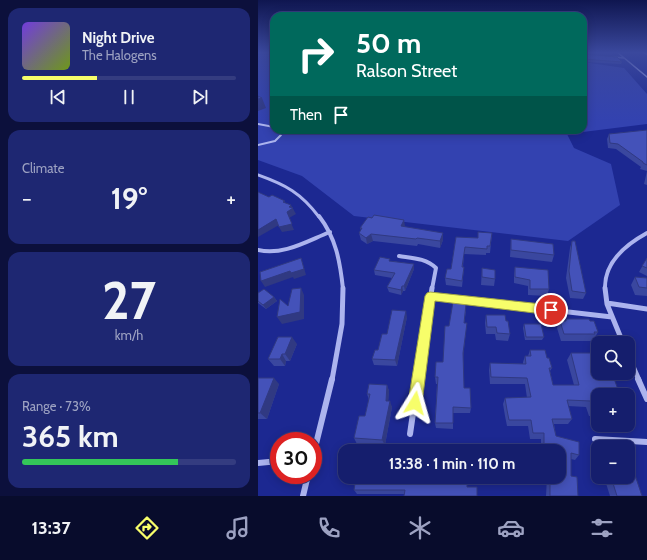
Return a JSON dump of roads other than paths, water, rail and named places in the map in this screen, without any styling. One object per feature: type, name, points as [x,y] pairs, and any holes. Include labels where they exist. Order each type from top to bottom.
[{"type":"street","points":[[258,175],[292,190],[315,209],[330,232],[341,265],[344,300],[341,338],[319,432]]},
{"type":"street","points":[[258,250],[276,252],[330,232]]},
{"type":"street","points":[[620,336],[607,303],[604,285],[605,271],[619,252],[647,234]]},
{"type":"street","points":[[399,256],[424,259],[434,264],[436,268],[430,296],[410,434]]},
{"type":"street","points":[[430,296],[612,317]]},
{"type":"street","points":[[607,303],[647,309]]},
{"type":"street","points":[[635,371],[647,399]]},
{"type":"street","points":[[595,439],[647,442]]},
{"type":"street","points":[[258,463],[270,462]]},
{"type":"street","points":[[303,496],[306,484]]},
{"type":"lane","points":[[258,124],[270,126]]},
{"type":"lane","points":[[258,145],[275,141],[281,134]]}]
